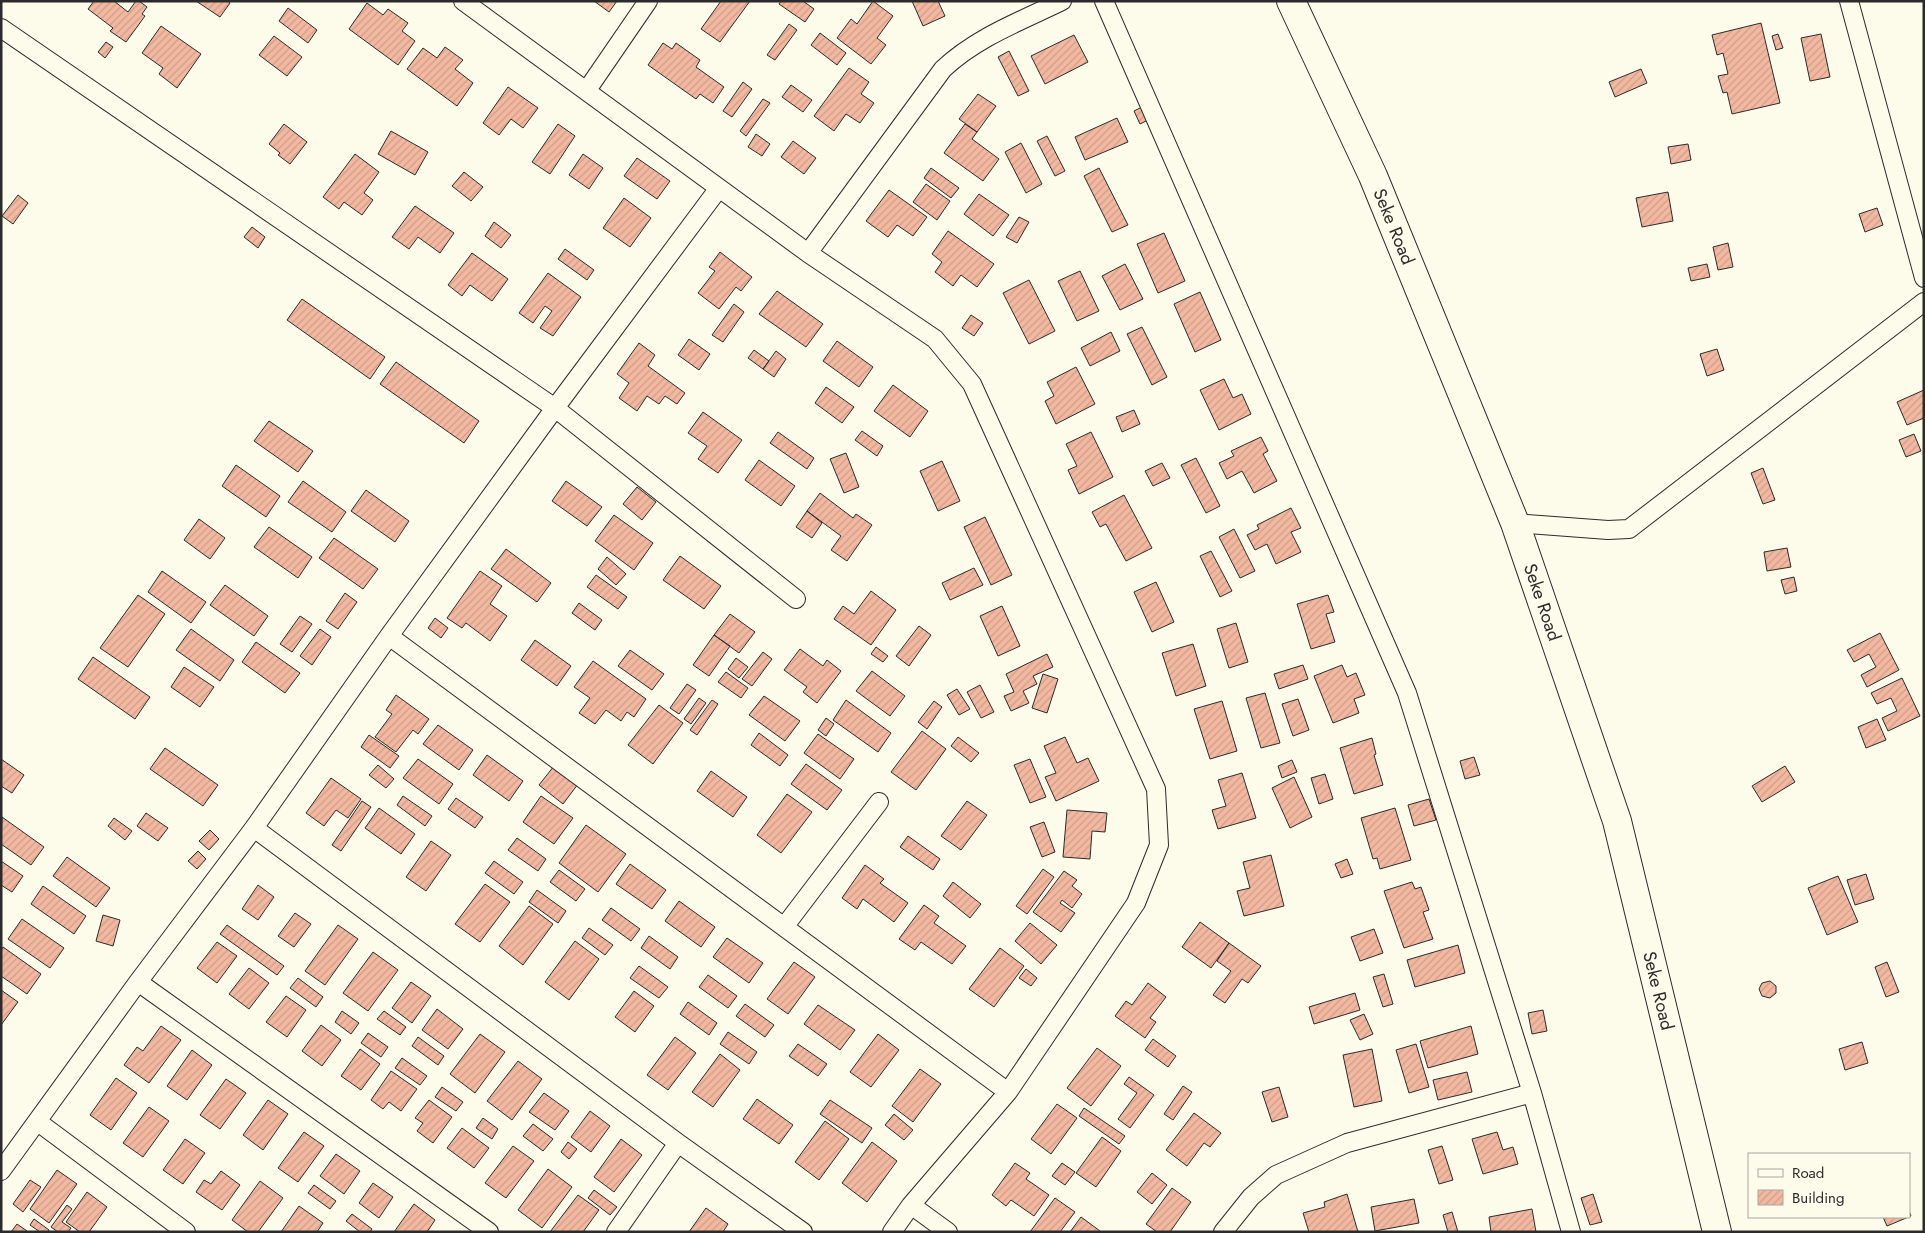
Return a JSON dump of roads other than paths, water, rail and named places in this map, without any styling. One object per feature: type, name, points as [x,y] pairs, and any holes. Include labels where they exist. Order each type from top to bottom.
[{"type":"main road","name":"Seke Road","points":[[1291,1],[1373,176],[1515,523],[1617,821],[1718,1232]]},
{"type":"street","points":[[463,1],[808,253],[935,339],[972,384],[1156,789],[1159,845],[1136,903],[1008,1092],[911,1205],[892,1232]]},
{"type":"street","points":[[587,90],[648,1]]},
{"type":"street","points":[[808,253],[943,69],[960,53],[980,40],[1062,1]]},
{"type":"street","points":[[1104,1],[1407,693],[1532,1093],[1571,1232]]},
{"type":"street","points":[[1849,1],[1924,278]]},
{"type":"street","points":[[1,28],[555,408],[796,599]]},
{"type":"street","points":[[1,1171],[138,982],[254,828],[389,636],[555,408],[719,188]]},
{"type":"street","points":[[1515,523],[1608,530],[1629,529],[1924,302]]},
{"type":"street","points":[[389,636],[1008,1092]]},
{"type":"street","points":[[784,927],[879,802]]},
{"type":"street","points":[[254,828],[678,1143],[803,1232]]},
{"type":"street","points":[[138,982],[489,1232]]},
{"type":"street","points":[[1223,1232],[1251,1197],[1276,1175],[1329,1151],[1347,1143],[1532,1093]]},
{"type":"street","points":[[38,1122],[186,1232]]},
{"type":"street","points":[[616,1232],[678,1143]]},
{"type":"street","points":[[911,1205],[948,1232]]}]
